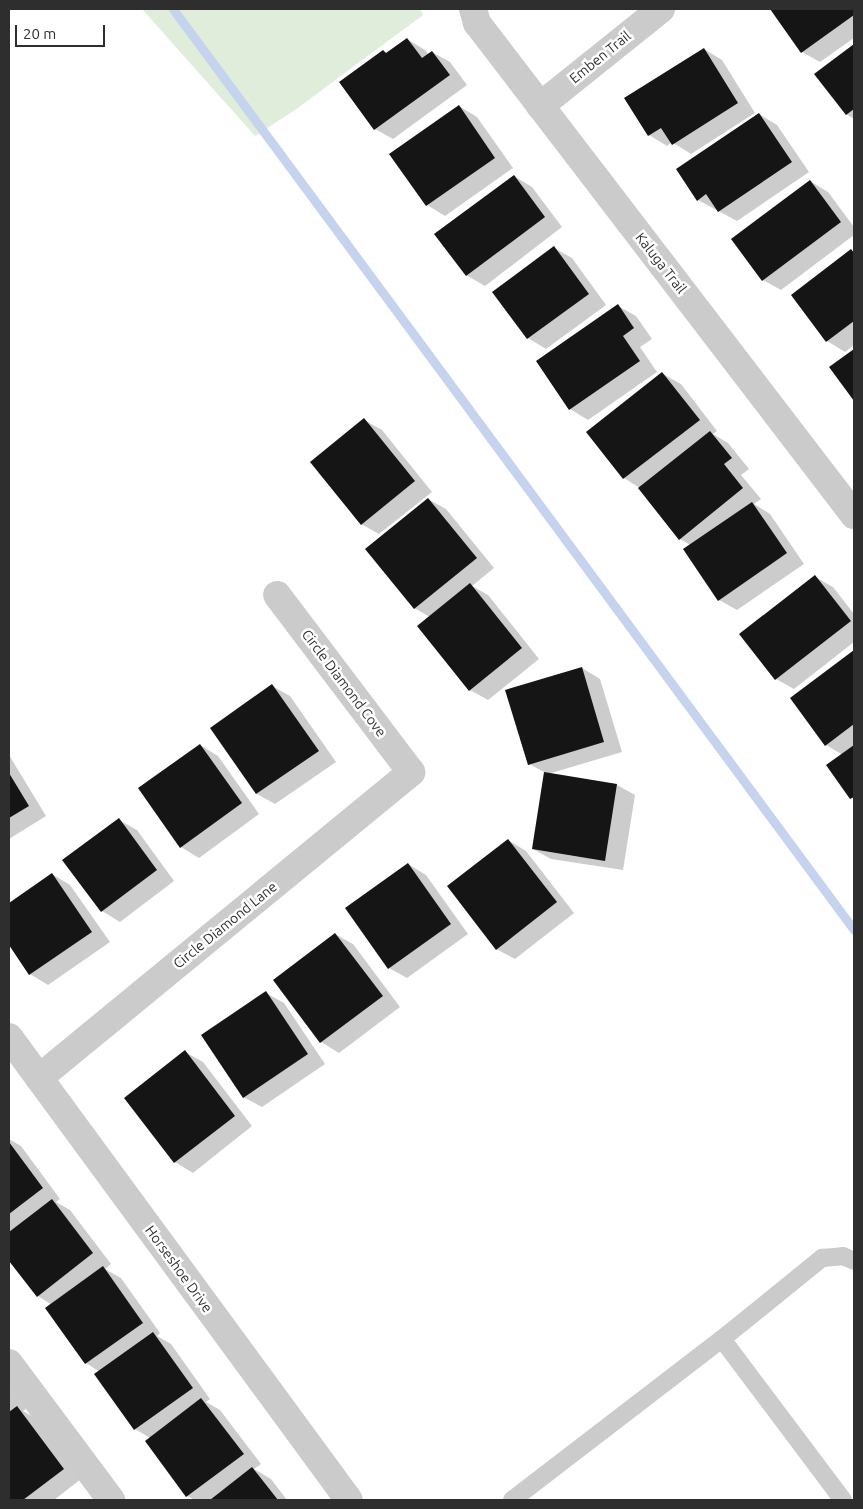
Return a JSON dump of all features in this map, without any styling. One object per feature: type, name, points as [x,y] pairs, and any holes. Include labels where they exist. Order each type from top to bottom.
[{"type":"street","name":"Kaluga Trail","points":[[473,9],[477,23],[854,514]]},
{"type":"street","name":"Emben Trail","points":[[540,106],[661,9]]},
{"type":"street","name":"Circle Diamond Cove","points":[[277,595],[411,772]]},
{"type":"street","name":"Circle Diamond Lane","points":[[39,1078],[411,772]]},
{"type":"street","name":"Horseshoe Drive","points":[[9,1037],[349,1500]]},
{"type":"street","points":[[9,1363],[112,1500]]},
{"type":"lane","points":[[512,1500],[722,1340],[822,1258],[843,1256],[854,1261]]},
{"type":"lane","points":[[722,1340],[843,1500]]},
{"type":"green space","points":[[142,9],[420,9],[423,15],[295,110],[255,136]]},
{"type":"building","points":[[770,9],[854,9],[854,15],[801,53]]},
{"type":"building","points":[[407,38],[422,58],[432,51],[450,75],[374,130],[339,82],[383,50],[386,53]]},
{"type":"building","points":[[854,44],[854,109],[846,115],[814,74]]},
{"type":"building","points":[[704,48],[738,103],[672,145],[661,128],[648,136],[624,98]]},
{"type":"building","points":[[459,105],[495,158],[426,206],[389,154]]},
{"type":"building","points":[[759,113],[792,162],[718,212],[706,194],[697,201],[676,169]]},
{"type":"building","points":[[514,175],[545,217],[466,276],[434,234]]},
{"type":"building","points":[[810,180],[841,222],[762,281],[731,239]]},
{"type":"building","points":[[554,246],[589,294],[527,339],[492,292]]},
{"type":"building","points":[[851,249],[854,253],[854,321],[826,342],[791,295]]},
{"type":"building","points":[[618,304],[634,328],[623,336],[640,361],[569,410],[536,361]]},
{"type":"building","points":[[854,349],[854,401],[829,367]]},
{"type":"building","points":[[662,372],[700,420],[623,479],[586,432]]},
{"type":"building","points":[[364,418],[415,481],[361,525],[310,462]]},
{"type":"building","points":[[710,431],[732,458],[724,464],[743,488],[679,540],[638,488]]},
{"type":"building","points":[[428,498],[477,558],[414,609],[365,549]]},
{"type":"building","points":[[752,502],[787,553],[718,601],[683,549]]},
{"type":"building","points":[[815,575],[851,621],[775,680],[739,634]]},
{"type":"building","points":[[470,583],[522,648],[469,691],[417,626]]},
{"type":"building","points":[[854,650],[854,724],[825,746],[790,698]]},
{"type":"building","points":[[582,667],[604,742],[528,765],[505,690]]},
{"type":"building","points":[[272,684],[319,751],[256,794],[210,728]]},
{"type":"building","points":[[200,744],[242,803],[180,848],[138,788]]},
{"type":"building","points":[[854,745],[854,797],[850,799],[826,765]]},
{"type":"building","points":[[544,772],[617,784],[605,861],[532,849]]},
{"type":"building","points":[[9,773],[29,806],[9,818]]},
{"type":"building","points":[[119,818],[157,870],[101,912],[62,860]]},
{"type":"building","points":[[508,839],[557,902],[496,950],[447,886]]},
{"type":"building","points":[[408,863],[451,924],[388,969],[345,908]]},
{"type":"building","points":[[52,873],[92,932],[29,975],[9,945],[9,903]]},
{"type":"building","points":[[335,933],[383,996],[320,1043],[273,980]]},
{"type":"building","points":[[266,991],[308,1054],[243,1098],[201,1035]]},
{"type":"building","points":[[185,1050],[235,1116],[174,1163],[124,1098]]},
{"type":"building","points":[[9,1142],[43,1188],[9,1214]]},
{"type":"building","points":[[52,1199],[93,1253],[37,1297],[9,1261],[9,1232]]},
{"type":"building","points":[[103,1266],[143,1323],[85,1364],[45,1308]]},
{"type":"building","points":[[153,1332],[193,1388],[134,1430],[94,1374]]},
{"type":"building","points":[[201,1398],[244,1454],[186,1497],[145,1441]]},
{"type":"building","points":[[17,1406],[64,1469],[23,1500],[9,1500],[9,1412]]},
{"type":"building","points":[[252,1467],[278,1500],[210,1500]]},
{"type":"waterway","points":[[173,9],[854,930]]}]
